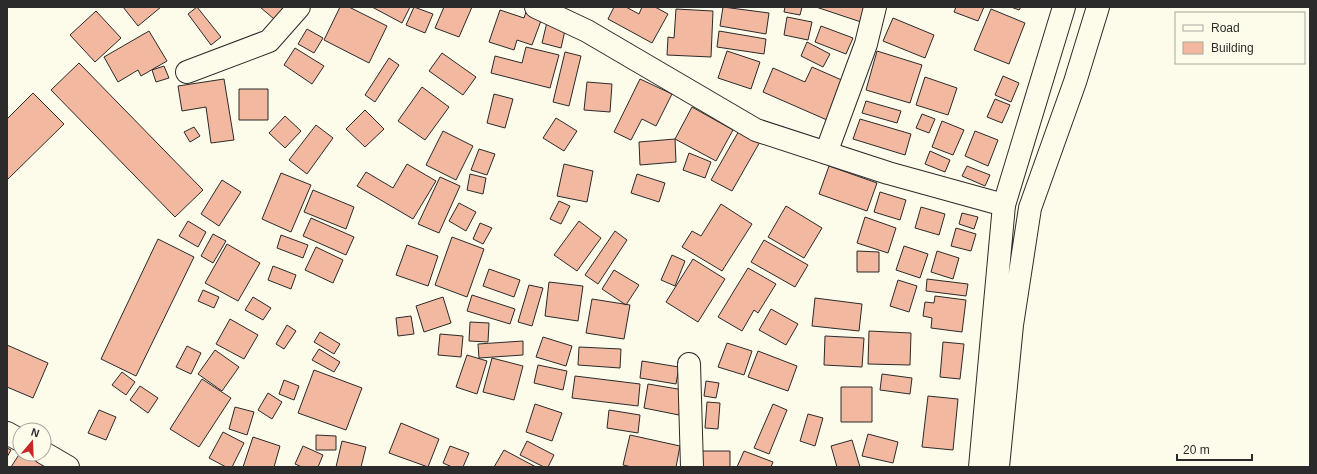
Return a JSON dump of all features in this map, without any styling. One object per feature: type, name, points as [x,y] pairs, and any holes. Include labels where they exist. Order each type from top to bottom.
[{"type":"main road","points":[[187,72],[269,40],[299,7]]},
{"type":"main road","points":[[536,7],[587,31],[756,130],[888,173],[1004,204]]},
{"type":"main road","points":[[826,153],[866,44],[876,7]]},
{"type":"main road","points":[[980,467],[1004,204],[1064,7]]},
{"type":"main road","points":[[998,467],[1012,325],[1030,208],[1076,82],[1098,7]]},
{"type":"main road","points":[[690,364],[692,467]]},
{"type":"main road","points":[[52,458],[68,467]]},
{"type":"building","points":[[123,7],[161,7],[138,26]]},
{"type":"building","points":[[197,7],[221,37],[211,45],[188,14]]},
{"type":"building","points":[[260,7],[284,7],[274,19]]},
{"type":"building","points":[[340,7],[349,7],[387,26],[369,63],[324,40]]},
{"type":"building","points":[[372,7],[410,7],[402,23]]},
{"type":"building","points":[[414,7],[433,14],[425,33],[406,25]]},
{"type":"building","points":[[444,7],[472,7],[459,37],[435,28]]},
{"type":"building","points":[[614,7],[626,7],[639,14],[642,7],[655,7],[668,14],[652,43],[608,19]]},
{"type":"building","points":[[723,7],[769,13],[766,34],[720,26]]},
{"type":"building","points":[[785,7],[802,7],[800,15],[784,12]]},
{"type":"building","points":[[816,7],[866,7],[861,22]]},
{"type":"building","points":[[956,7],[984,7],[978,21],[954,12]]},
{"type":"building","points":[[1011,7],[1021,7],[1019,10]]},
{"type":"building","points":[[676,9],[713,11],[711,57],[667,55],[668,37],[674,38]]},
{"type":"building","points":[[991,9],[1025,23],[1009,64],[974,50]]},
{"type":"building","points":[[500,10],[524,18],[526,12],[542,18],[532,45],[517,40],[514,50],[489,42]]},
{"type":"building","points":[[96,11],[121,38],[95,62],[70,35]]},
{"type":"building","points":[[787,17],[812,22],[808,40],[784,35]]},
{"type":"building","points":[[893,18],[934,35],[925,58],[883,41]]},
{"type":"building","points":[[547,22],[566,26],[561,48],[542,43]]},
{"type":"building","points":[[821,26],[853,38],[846,54],[815,42]]},
{"type":"building","points":[[307,29],[323,38],[314,53],[298,44]]},
{"type":"building","points":[[149,31],[167,61],[141,76],[138,70],[118,82],[104,57]]},
{"type":"building","points":[[719,31],[766,39],[764,54],[717,47]]},
{"type":"building","points":[[807,42],[830,54],[823,67],[801,56]]},
{"type":"building","points":[[526,47],[559,55],[550,88],[491,73],[495,56],[522,63]]},
{"type":"building","points":[[295,48],[324,66],[312,84],[284,65]]},
{"type":"building","points":[[727,51],[760,62],[751,89],[718,78]]},
{"type":"building","points":[[877,51],[922,65],[910,103],[866,90]]},
{"type":"building","points":[[565,52],[581,56],[569,106],[553,102]]},
{"type":"building","points":[[442,53],[476,77],[463,95],[429,71]]},
{"type":"building","points":[[389,58],[399,65],[375,102],[365,95]]},
{"type":"building","points":[[79,63],[203,190],[175,217],[51,90]]},
{"type":"building","points":[[164,66],[169,78],[156,82],[152,70]]},
{"type":"building","points":[[812,67],[844,81],[827,120],[763,92],[773,68],[805,82]]},
{"type":"building","points":[[1003,76],[1019,83],[1011,102],[995,95]]},
{"type":"building","points":[[925,77],[957,88],[948,115],[916,105]]},
{"type":"building","points":[[224,79],[234,140],[211,143],[206,107],[182,111],[178,86]]},
{"type":"building","points":[[640,79],[672,94],[656,126],[642,119],[631,140],[614,132]]},
{"type":"building","points":[[587,82],[612,84],[610,112],[584,110]]},
{"type":"building","points":[[422,87],[449,107],[425,140],[398,121]]},
{"type":"building","points":[[239,89],[268,89],[268,120],[239,120]]},
{"type":"building","points":[[33,93],[64,124],[7,180],[7,119]]},
{"type":"building","points":[[494,94],[513,99],[505,128],[487,123]]},
{"type":"building","points":[[995,99],[1010,105],[1002,123],[987,117]]},
{"type":"building","points":[[866,101],[901,111],[897,123],[862,113]]},
{"type":"building","points":[[692,107],[733,130],[716,161],[675,139]]},
{"type":"building","points":[[365,110],[384,129],[365,147],[346,129]]},
{"type":"building","points":[[922,114],[935,119],[929,133],[916,128]]},
{"type":"building","points":[[285,116],[301,131],[285,148],[269,133]]},
{"type":"building","points":[[556,118],[577,131],[564,151],[543,138]]},
{"type":"building","points":[[860,119],[911,134],[905,155],[853,139]]},
{"type":"building","points":[[942,121],[964,130],[953,155],[932,147]]},
{"type":"building","points":[[316,125],[333,138],[307,174],[289,160]]},
{"type":"building","points":[[194,127],[200,136],[190,142],[184,132]]},
{"type":"building","points":[[740,129],[761,140],[732,191],[711,180]]},
{"type":"building","points":[[443,131],[473,146],[456,180],[426,165]]},
{"type":"building","points":[[975,131],[998,140],[988,166],[965,156]]},
{"type":"building","points":[[675,139],[676,162],[640,165],[639,142]]},
{"type":"building","points":[[479,149],[495,154],[487,175],[471,170]]},
{"type":"building","points":[[930,151],[950,160],[945,172],[925,164]]},
{"type":"building","points":[[689,153],[711,162],[705,178],[683,170]]},
{"type":"building","points":[[407,164],[436,181],[413,219],[357,186],[366,172],[393,188]]},
{"type":"building","points":[[564,164],[593,171],[587,202],[557,196]]},
{"type":"building","points":[[829,166],[877,183],[867,211],[819,194]]},
{"type":"building","points":[[967,166],[990,175],[985,186],[962,176]]},
{"type":"building","points":[[281,173],[311,185],[291,232],[262,219]]},
{"type":"building","points":[[470,174],[486,178],[483,194],[467,190]]},
{"type":"building","points":[[637,174],[665,183],[659,202],[631,193]]},
{"type":"building","points":[[440,177],[460,186],[439,233],[418,224]]},
{"type":"building","points":[[222,180],[241,192],[219,226],[201,214]]},
{"type":"building","points":[[313,190],[354,207],[346,229],[304,212]]},
{"type":"building","points":[[880,192],[906,200],[900,220],[874,212]]},
{"type":"building","points":[[559,201],[570,206],[561,224],[550,219]]},
{"type":"building","points":[[459,203],[476,212],[466,231],[449,221]]},
{"type":"building","points":[[721,204],[752,224],[722,271],[682,247],[692,231],[701,236]]},
{"type":"building","points":[[786,206],[822,228],[804,258],[768,237]]},
{"type":"building","points":[[921,207],[945,214],[939,235],[915,228]]},
{"type":"building","points":[[962,213],[978,217],[974,229],[959,224]]},
{"type":"building","points":[[865,217],[896,228],[888,253],[857,243]]},
{"type":"building","points":[[311,218],[354,237],[346,255],[303,236]]},
{"type":"building","points":[[188,221],[206,232],[198,247],[179,236]]},
{"type":"building","points":[[579,221],[601,238],[577,271],[554,255]]},
{"type":"building","points":[[480,223],[492,228],[483,244],[473,239]]},
{"type":"building","points":[[956,228],[976,234],[971,251],[951,246]]},
{"type":"building","points":[[615,231],[627,240],[598,284],[585,275]]},
{"type":"building","points":[[213,234],[226,241],[213,263],[201,256]]},
{"type":"building","points":[[281,235],[308,245],[303,258],[277,248]]},
{"type":"building","points":[[452,237],[484,249],[467,297],[435,285]]},
{"type":"building","points":[[158,239],[194,257],[136,376],[101,359]]},
{"type":"building","points":[[764,240],[808,265],[795,287],[751,262]]},
{"type":"building","points":[[227,244],[260,263],[238,301],[205,283]]},
{"type":"building","points":[[407,245],[438,256],[428,286],[396,275]]},
{"type":"building","points":[[904,246],[928,254],[920,278],[896,270]]},
{"type":"building","points":[[316,247],[343,260],[333,283],[305,270]]},
{"type":"building","points":[[857,251],[879,252],[879,272],[857,272]]},
{"type":"building","points":[[937,251],[959,258],[953,279],[931,272]]},
{"type":"building","points":[[672,255],[685,261],[675,286],[661,280]]},
{"type":"building","points":[[693,259],[725,279],[698,322],[666,302]]},
{"type":"building","points":[[273,266],[296,275],[291,289],[268,280]]},
{"type":"building","points":[[748,268],[776,284],[758,313],[754,310],[742,331],[718,317]]},
{"type":"building","points":[[489,269],[520,280],[514,297],[483,286]]},
{"type":"building","points":[[614,270],[639,285],[626,305],[602,289]]},
{"type":"building","points":[[927,279],[968,284],[966,296],[926,291]]},
{"type":"building","points":[[898,280],[917,286],[909,312],[890,306]]},
{"type":"building","points":[[549,282],[583,286],[578,321],[545,316]]},
{"type":"building","points":[[529,285],[543,288],[532,326],[518,322]]},
{"type":"building","points":[[203,290],[219,297],[214,308],[198,301]]},
{"type":"building","points":[[472,295],[515,309],[510,324],[467,311]]},
{"type":"building","points":[[935,296],[966,300],[962,332],[931,328],[932,318],[923,316],[925,302],[934,303]]},
{"type":"building","points":[[253,297],[271,308],[263,320],[245,310]]},
{"type":"building","points":[[443,297],[451,323],[424,332],[416,306]]},
{"type":"building","points":[[815,298],[862,304],[859,331],[812,326]]},
{"type":"building","points":[[592,299],[630,305],[624,339],[586,333]]},
{"type":"building","points":[[771,309],[798,324],[786,345],[759,330]]},
{"type":"building","points":[[411,316],[414,334],[398,336],[396,318]]},
{"type":"building","points":[[230,319],[258,335],[244,359],[216,344]]},
{"type":"building","points":[[470,322],[489,323],[488,342],[469,341]]},
{"type":"building","points":[[287,325],[296,331],[284,349],[276,344]]},
{"type":"building","points":[[869,331],[911,333],[910,365],[868,364]]},
{"type":"building","points":[[320,332],[340,344],[334,354],[314,342]]},
{"type":"building","points":[[440,334],[463,336],[461,357],[438,355]]},
{"type":"building","points":[[825,336],[864,338],[862,367],[824,365]]},
{"type":"building","points":[[543,337],[572,346],[566,366],[536,357]]},
{"type":"building","points":[[523,341],[523,355],[479,358],[478,344]]},
{"type":"building","points":[[943,342],[964,344],[960,379],[940,377]]},
{"type":"building","points":[[727,343],[752,351],[744,375],[718,367]]},
{"type":"building","points":[[7,345],[48,363],[33,398],[7,387]]},
{"type":"building","points":[[187,346],[201,353],[191,374],[176,367]]},
{"type":"building","points":[[579,347],[621,349],[620,368],[578,365]]},
{"type":"building","points":[[319,349],[340,362],[334,372],[312,360]]},
{"type":"building","points":[[215,350],[239,367],[222,391],[198,374]]},
{"type":"building","points":[[758,351],[797,366],[788,391],[748,377]]},
{"type":"building","points":[[467,355],[487,361],[477,394],[456,387]]},
{"type":"building","points":[[492,358],[523,366],[514,400],[483,392]]},
{"type":"building","points":[[642,361],[679,367],[676,384],[640,378]]},
{"type":"building","points":[[538,365],[567,371],[563,390],[534,383]]},
{"type":"building","points":[[314,370],[362,388],[346,430],[298,413]]},
{"type":"building","points":[[122,372],[135,382],[126,395],[112,385]]},
{"type":"building","points":[[882,374],[912,378],[910,394],[880,390]]},
{"type":"building","points":[[575,376],[640,384],[638,406],[572,398]]},
{"type":"building","points":[[202,379],[231,398],[199,447],[170,429]]},
{"type":"building","points":[[284,380],[299,386],[294,400],[279,394]]},
{"type":"building","points":[[706,381],[719,383],[716,398],[704,396]]},
{"type":"building","points":[[648,384],[684,390],[679,415],[644,408]]},
{"type":"building","points":[[140,386],[158,398],[148,413],[130,400]]},
{"type":"building","points":[[841,387],[872,387],[872,422],[841,422]]},
{"type":"building","points":[[268,393],[282,402],[272,419],[258,410]]},
{"type":"building","points":[[928,396],[958,399],[953,450],[922,447]]},
{"type":"building","points":[[707,402],[720,403],[718,429],[705,428]]},
{"type":"building","points":[[535,404],[562,413],[552,441],[526,432]]},
{"type":"building","points":[[773,404],[787,410],[769,454],[754,448]]},
{"type":"building","points":[[235,407],[254,412],[247,435],[229,429]]},
{"type":"building","points":[[99,410],[116,417],[106,440],[88,433]]},
{"type":"building","points":[[609,410],[640,415],[638,433],[607,428]]},
{"type":"building","points":[[808,414],[823,418],[815,446],[800,441]]},
{"type":"building","points":[[401,423],[439,439],[428,467],[389,453]]},
{"type":"building","points":[[223,432],[244,443],[232,467],[226,467],[209,458]]},
{"type":"building","points":[[868,434],[898,442],[893,463],[862,456]]},
{"type":"building","points":[[316,435],[336,436],[336,450],[316,450]]},
{"type":"building","points":[[630,435],[680,446],[676,467],[632,467],[623,465]]},
{"type":"building","points":[[253,437],[280,446],[274,467],[243,467]]},
{"type":"building","points":[[852,440],[860,467],[837,467],[831,446]]},
{"type":"building","points":[[342,441],[366,447],[361,467],[336,467]]},
{"type":"building","points":[[527,441],[554,455],[548,467],[544,467],[520,455]]},
{"type":"building","points":[[303,446],[323,455],[318,467],[302,467],[295,464]]},
{"type":"building","points":[[450,446],[469,453],[463,467],[452,467],[443,463]]},
{"type":"building","points":[[7,448],[11,450],[7,457]]},
{"type":"building","points":[[504,450],[536,467],[494,467]]},
{"type":"building","points":[[702,451],[730,451],[730,467],[701,467]]},
{"type":"building","points":[[744,451],[773,462],[771,467],[737,467]]},
{"type":"building","points":[[14,462],[44,462],[52,467],[11,467]]}]
